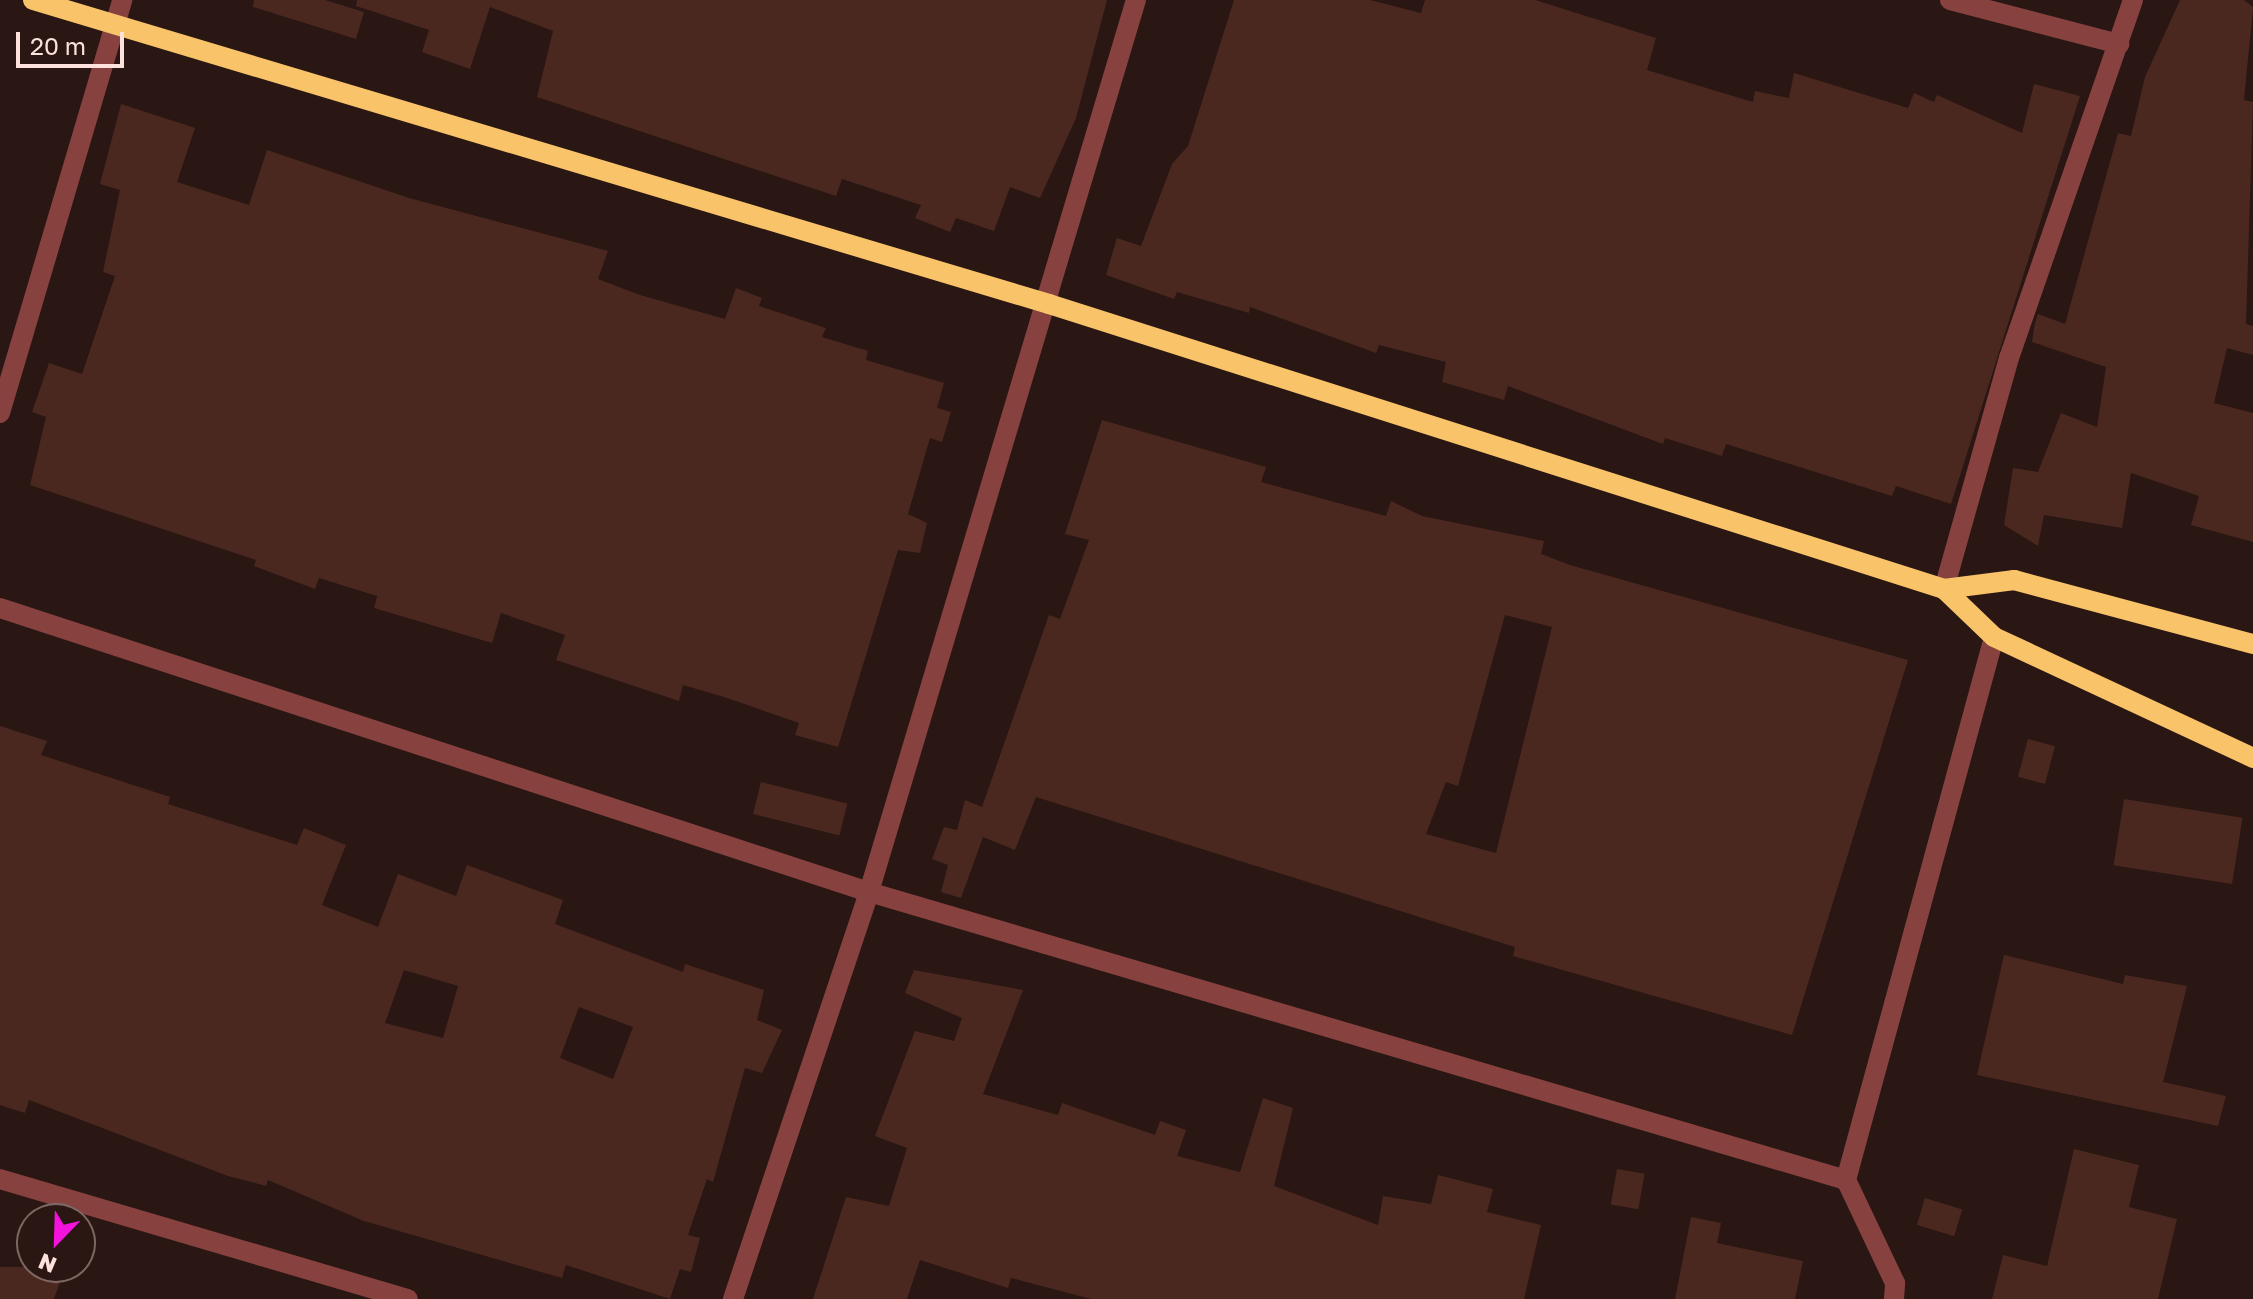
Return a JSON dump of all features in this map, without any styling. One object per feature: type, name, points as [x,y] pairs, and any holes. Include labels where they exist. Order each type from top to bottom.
[{"type":"main road","points":[[33,0],[1049,304],[1944,589],[2014,580],[2253,644]]},
{"type":"main road","points":[[1944,589],[1994,637],[2253,758]]},
{"type":"street","points":[[0,413],[122,0]]},
{"type":"street","points":[[733,1299],[869,892],[1049,304],[1136,0]]},
{"type":"street","points":[[1950,0],[2119,44]]},
{"type":"street","points":[[1944,589],[2009,358],[2133,0]]},
{"type":"street","points":[[0,608],[869,892],[1846,1180]]},
{"type":"street","points":[[1894,1299],[1895,1283],[1846,1180],[1994,637]]},
{"type":"street","points":[[0,1179],[408,1299]]},
{"type":"building","points":[[254,0],[325,0],[364,12],[356,39],[253,7]]},
{"type":"building","points":[[357,0],[1107,0],[1076,118],[1040,198],[1010,187],[994,231],[956,218],[950,232],[915,218],[921,205],[842,179],[836,196],[537,97],[553,31],[490,7],[470,69],[422,52],[429,30],[356,6]]},
{"type":"building","points":[[1234,0],[1370,0],[1421,13],[1425,0],[1535,0],[1656,38],[1647,70],[1753,102],[1755,91],[1789,98],[1794,73],[1908,108],[1914,93],[1934,102],[1937,95],[2022,133],[2034,84],[2080,96],[1951,504],[1896,486],[1892,496],[1726,444],[1722,456],[1665,438],[1663,444],[1508,386],[1504,400],[1442,382],[1446,362],[1379,345],[1376,353],[1250,307],[1249,313],[1177,292],[1174,299],[1106,275],[1117,238],[1141,246],[1172,164],[1188,146]]},
{"type":"building","points":[[2180,0],[2244,0],[2253,7],[2244,100],[2253,102],[2246,324],[2253,326],[2253,355],[2227,348],[2214,403],[2253,413],[2253,542],[2191,525],[2199,496],[2131,473],[2122,528],[2044,515],[2038,546],[2004,525],[2013,468],[2038,472],[2061,413],[2097,427],[2106,367],[2032,342],[2035,323],[2038,314],[2065,324],[2118,133],[2131,136],[2145,77]]},
{"type":"building","points":[[121,104],[195,128],[177,182],[249,205],[267,150],[409,198],[608,251],[598,279],[640,295],[725,319],[736,288],[762,298],[759,306],[826,328],[822,337],[868,351],[866,360],[944,383],[937,408],[951,412],[942,442],[930,438],[908,514],[927,523],[920,553],[898,550],[838,747],[795,735],[799,723],[724,697],[683,685],[679,701],[556,660],[565,635],[501,613],[492,643],[374,608],[377,596],[319,578],[315,589],[254,566],[256,560],[30,485],[46,417],[32,412],[49,363],[82,374],[115,276],[103,272],[120,190],[100,184]]},
{"type":"building","points":[[1102,420],[1266,467],[1261,482],[1386,516],[1391,501],[1422,516],[1544,541],[1541,554],[1570,565],[1908,660],[1792,1035],[1513,956],[1515,947],[1036,797],[1015,850],[983,837],[961,898],[941,892],[948,865],[932,859],[944,827],[957,830],[965,800],[982,807],[1049,615],[1060,619],[1089,540],[1065,534]],"holes":[[[1505,615],[1552,627],[1496,853],[1426,834],[1446,782],[1458,786]]]},
{"type":"building","points":[[0,726],[47,741],[41,755],[170,797],[168,804],[297,845],[304,828],[346,845],[322,905],[378,927],[398,874],[456,896],[467,865],[563,900],[555,924],[683,972],[685,964],[764,990],[757,1020],[782,1030],[762,1073],[745,1068],[713,1182],[707,1179],[688,1235],[700,1238],[691,1272],[680,1269],[670,1299],[566,1265],[562,1278],[364,1221],[268,1180],[266,1186],[228,1176],[29,1100],[25,1113],[0,1105]],"holes":[[[404,970],[458,986],[443,1038],[385,1023]],[[579,1007],[633,1027],[613,1079],[560,1058]]]},
{"type":"building","points":[[2028,739],[2055,746],[2045,784],[2018,777]]},
{"type":"building","points":[[761,782],[847,804],[839,836],[753,814]]},
{"type":"building","points":[[2124,799],[2243,818],[2232,884],[2114,865]]},
{"type":"building","points":[[2004,955],[2123,984],[2125,975],[2187,986],[2163,1082],[2226,1096],[2218,1126],[1977,1075]]},
{"type":"building","points":[[914,970],[1023,990],[983,1094],[1058,1115],[1062,1103],[1155,1135],[1160,1121],[1186,1130],[1177,1156],[1240,1172],[1263,1098],[1293,1108],[1274,1186],[1378,1225],[1383,1196],[1431,1204],[1438,1175],[1493,1189],[1487,1212],[1541,1225],[1524,1299],[1091,1299],[1011,1278],[1008,1288],[920,1260],[907,1299],[813,1299],[846,1197],[889,1206],[907,1148],[875,1136],[915,1031],[954,1041],[962,1018],[905,993]]},
{"type":"building","points":[[2074,1149],[2139,1165],[2129,1207],[2177,1219],[2158,1299],[1992,1299],[2003,1255],[2047,1266]]},
{"type":"building","points":[[1617,1169],[1645,1174],[1638,1209],[1611,1204]]},
{"type":"building","points":[[1925,1198],[1962,1209],[1954,1236],[1917,1225]]},
{"type":"building","points":[[1691,1217],[1721,1223],[1717,1243],[1803,1261],[1795,1299],[1675,1299]]},
{"type":"building","points":[[0,1267],[16,1267],[16,1283],[60,1283],[54,1299],[0,1299]]}]
